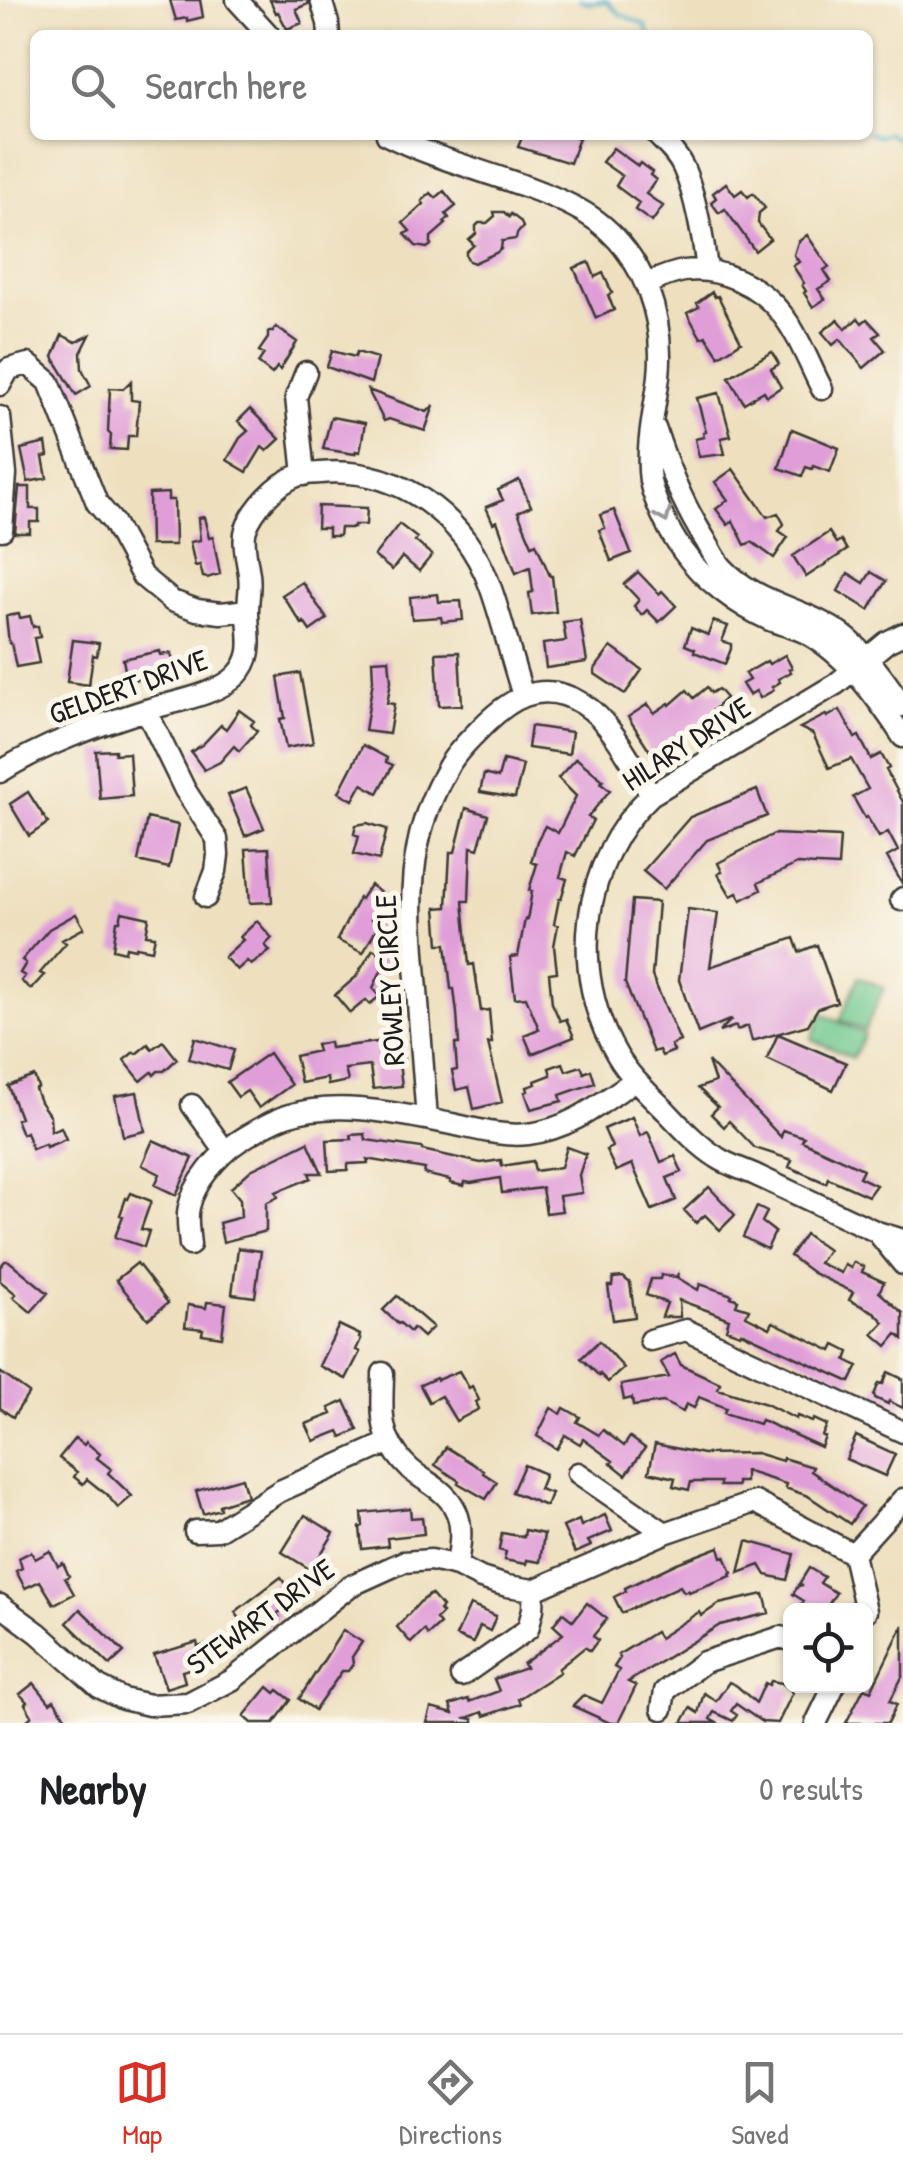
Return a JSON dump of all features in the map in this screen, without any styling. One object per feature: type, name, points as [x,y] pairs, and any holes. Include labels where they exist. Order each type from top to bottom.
[{"type":"street","points":[[237,0],[264,30]]},
{"type":"street","points":[[320,0],[329,30]]},
{"type":"street","points":[[400,140],[582,210],[618,240],[646,284],[660,337],[649,450],[650,484],[683,552],[743,606],[804,632],[859,665],[903,706]]},
{"type":"street","points":[[662,140],[684,169],[704,240],[708,271]]},
{"type":"street","points":[[646,284],[680,272],[708,271],[744,282],[772,302],[794,333],[822,389]]},
{"type":"street","points":[[0,384],[9,368],[28,364],[48,382],[98,503],[142,576],[172,600],[197,610],[248,610]]},
{"type":"street","points":[[306,372],[296,397],[304,475],[366,475],[410,492],[446,516],[470,548],[490,585],[523,695],[564,695],[593,710],[651,795]]},
{"type":"street","points":[[0,417],[6,474],[2,530]]},
{"type":"street","name":"GELDERT DRIVE","points":[[0,772],[43,748],[146,710],[196,697],[234,679],[248,661],[251,640],[251,586],[244,533],[256,510],[272,492],[304,475]]},
{"type":"street","name":"HILARY DRIVE","points":[[903,634],[886,642],[836,684],[651,795],[632,812],[604,860],[595,885],[588,916],[587,957],[598,1012],[615,1052],[635,1080],[683,1129],[721,1161],[877,1232],[903,1240]]},
{"type":"street","points":[[859,665],[869,689],[903,737]]},
{"type":"street","name":"ROWLEY CIRCLE","points":[[427,1119],[411,923],[418,844],[449,764],[498,710],[523,695]]},
{"type":"street","points":[[146,710],[185,790],[217,839],[216,872],[206,897]]},
{"type":"street","points":[[190,1245],[189,1207],[201,1180],[224,1150],[286,1116],[354,1109],[526,1134],[581,1118],[635,1080]]},
{"type":"street","points":[[192,1105],[224,1150]]},
{"type":"street","name":"HILARY DRIVE","points":[[877,1232],[903,1264]]},
{"type":"street","points":[[650,1340],[686,1330],[903,1432]]},
{"type":"street","points":[[383,1373],[385,1433],[410,1469],[432,1482],[458,1513],[461,1540],[457,1566]]},
{"type":"street","points":[[195,1530],[218,1530],[280,1492],[390,1442]]},
{"type":"street","points":[[578,1473],[664,1533]]},
{"type":"street","points":[[853,1554],[903,1499]]},
{"type":"street","points":[[461,1676],[528,1629],[534,1590],[664,1533],[756,1502],[853,1554],[864,1603]]},
{"type":"street","name":"STEWART DRIVE","points":[[0,1605],[98,1687],[148,1714],[188,1704],[232,1680],[350,1586],[403,1562],[431,1560],[507,1586],[534,1590]]},
{"type":"street","points":[[662,1710],[665,1691],[704,1662],[783,1638]]},
{"type":"street","points":[[816,1723],[831,1693]]},
{"type":"green space","points":[[859,977],[884,988],[865,1030],[840,1020]]},
{"type":"green space","points":[[822,1014],[865,1034],[853,1058],[811,1039]]},
{"type":"building","points":[[170,0],[200,0],[203,17],[176,20]]},
{"type":"building","points":[[270,0],[308,0],[308,4],[296,9],[302,23],[287,29]]},
{"type":"building","points":[[521,140],[578,140],[570,163],[518,147]]},
{"type":"building","points":[[613,148],[652,172],[650,175],[656,180],[646,194],[663,206],[652,222],[635,210],[639,203],[616,186],[622,176],[602,162]]},
{"type":"building","points":[[726,183],[735,195],[742,190],[748,197],[753,193],[765,208],[759,213],[758,223],[770,239],[755,251],[725,209],[719,213],[711,202],[716,198],[713,193]]},
{"type":"building","points":[[444,191],[456,206],[446,214],[446,224],[431,237],[431,245],[416,246],[405,234],[410,231],[403,223],[431,193],[436,198]]},
{"type":"building","points":[[494,212],[504,212],[509,217],[511,214],[523,227],[516,239],[502,241],[496,253],[474,263],[469,261],[466,252],[474,245],[469,240],[476,234],[476,226],[487,223]]},
{"type":"building","points":[[807,235],[829,267],[824,270],[831,281],[818,289],[825,299],[813,307],[793,266],[799,262],[794,255],[798,242]]},
{"type":"building","points":[[589,262],[595,277],[603,273],[612,293],[608,295],[614,310],[596,318],[574,268]]},
{"type":"building","points":[[712,292],[718,296],[741,342],[719,356],[706,336],[701,338],[687,313],[699,307],[697,303]]},
{"type":"building","points":[[858,318],[862,323],[867,319],[880,333],[874,337],[885,350],[864,368],[840,339],[833,345],[822,332],[838,319],[846,329]]},
{"type":"building","points":[[276,327],[297,342],[280,370],[277,367],[272,374],[258,363],[264,354],[259,351],[268,332]]},
{"type":"building","points":[[62,335],[76,342],[90,335],[81,353],[82,369],[91,386],[76,395],[53,357]]},
{"type":"building","points":[[332,351],[377,358],[371,383],[327,367]]},
{"type":"building","points":[[772,352],[779,364],[771,369],[781,387],[767,396],[764,391],[744,403],[729,377]]},
{"type":"building","points":[[131,381],[131,400],[139,401],[136,436],[128,436],[127,450],[110,449],[110,388],[123,389]]},
{"type":"building","points":[[368,390],[427,412],[434,405],[425,431],[389,419],[384,421]]},
{"type":"building","points":[[719,393],[731,436],[721,438],[725,454],[699,457],[695,439],[704,437],[706,432],[697,398]]},
{"type":"building","points":[[250,409],[280,439],[267,451],[262,447],[247,472],[227,460],[248,431],[238,421]]},
{"type":"building","points":[[331,417],[365,423],[360,452],[323,449]]},
{"type":"building","points":[[792,429],[839,448],[830,472],[806,467],[802,476],[779,468]]},
{"type":"building","points":[[46,443],[48,456],[43,457],[47,478],[28,482],[21,449]]},
{"type":"building","points":[[733,469],[767,517],[778,513],[784,524],[779,531],[788,537],[774,558],[752,542],[745,545],[733,521],[728,525],[716,509],[728,500],[715,482]]},
{"type":"building","points":[[519,480],[531,506],[518,512],[532,545],[536,543],[552,576],[556,612],[532,615],[530,567],[516,573],[497,521],[493,523],[486,507],[503,500],[498,490]]},
{"type":"building","points":[[19,487],[30,487],[30,509],[39,509],[39,522],[30,522],[30,533],[15,533]]},
{"type":"building","points":[[168,493],[168,500],[174,500],[175,545],[150,545],[149,494]]},
{"type":"building","points":[[318,506],[367,508],[366,525],[340,528],[339,536],[328,536],[328,528],[317,528]]},
{"type":"building","points":[[614,510],[631,553],[611,561],[599,530],[605,528],[600,515]]},
{"type":"building","points":[[204,517],[209,538],[213,537],[220,574],[207,578],[203,577],[200,565],[195,566],[190,542],[200,540],[198,518]]},
{"type":"building","points":[[399,524],[432,555],[419,571],[402,557],[392,570],[374,556]]},
{"type":"building","points":[[829,532],[847,550],[806,577],[793,556]]},
{"type":"building","points":[[638,572],[676,606],[659,622],[647,610],[642,615],[634,606],[639,600],[624,584]]},
{"type":"building","points":[[871,572],[886,581],[869,610],[838,591],[848,573],[864,583]]},
{"type":"building","points":[[302,582],[327,619],[310,631],[282,595]]},
{"type":"building","points":[[438,594],[439,602],[461,601],[463,620],[412,619],[410,597]]},
{"type":"building","points":[[19,614],[20,618],[30,616],[33,627],[38,626],[40,637],[34,638],[39,663],[16,667],[6,616]]},
{"type":"building","points":[[580,620],[587,662],[546,668],[543,644],[566,641],[563,622]]},
{"type":"building","points":[[713,621],[728,626],[722,641],[731,644],[731,649],[725,664],[685,645],[691,628],[708,635]]},
{"type":"building","points":[[73,640],[99,643],[97,656],[93,655],[89,685],[67,682]]},
{"type":"building","points":[[611,647],[642,670],[625,694],[595,674]]},
{"type":"building","points":[[160,651],[161,655],[171,653],[175,672],[127,681],[123,659]]},
{"type":"building","points":[[459,652],[462,705],[439,706],[436,653]]},
{"type":"building","points":[[785,655],[791,672],[760,698],[756,691],[749,695],[742,684],[749,680],[745,674]]},
{"type":"building","points":[[389,659],[387,703],[394,704],[389,734],[365,731],[372,660]]},
{"type":"building","points":[[300,673],[313,743],[286,748],[278,677]]},
{"type":"building","points":[[707,687],[711,693],[718,689],[726,698],[694,729],[652,754],[628,717],[648,704],[654,713],[687,690],[694,698]]},
{"type":"building","points":[[239,710],[254,721],[251,725],[257,731],[239,751],[234,746],[220,762],[204,770],[191,752],[221,725],[226,729]]},
{"type":"building","points":[[840,710],[871,759],[881,754],[903,802],[903,885],[887,857],[898,851],[888,832],[879,837],[853,797],[868,789],[851,759],[829,768],[813,734],[800,728]]},
{"type":"building","points":[[531,726],[572,732],[569,754],[528,748]]},
{"type":"building","points":[[363,745],[393,765],[378,793],[362,784],[353,800],[339,792]]},
{"type":"building","points":[[115,750],[115,754],[129,753],[132,796],[100,799],[96,751]]},
{"type":"building","points":[[576,758],[610,790],[588,817],[593,820],[575,856],[567,852],[560,877],[567,879],[554,924],[558,925],[554,946],[557,972],[549,973],[552,1003],[560,1021],[566,1019],[574,1037],[532,1054],[524,1035],[539,1029],[526,997],[515,998],[510,957],[518,956],[527,920],[532,891],[529,890],[537,864],[531,862],[537,841],[545,826],[558,833],[576,796],[558,778]]},
{"type":"building","points":[[503,760],[523,765],[515,798],[480,792],[484,774],[498,778]]},
{"type":"building","points":[[246,788],[264,828],[245,836],[228,795]]},
{"type":"building","points":[[757,790],[767,816],[707,840],[664,889],[643,871],[690,817]]},
{"type":"building","points":[[28,792],[48,823],[29,836],[10,804]]},
{"type":"building","points":[[466,808],[488,815],[478,849],[471,847],[469,901],[463,901],[469,965],[474,964],[481,1011],[489,1010],[492,1043],[488,1043],[502,1102],[474,1109],[469,1087],[456,1090],[452,1071],[457,1070],[457,1013],[446,944],[439,944],[436,908],[447,907],[450,852],[455,852]]},
{"type":"building","points":[[147,818],[178,825],[169,868],[138,861]]},
{"type":"building","points":[[367,823],[387,829],[379,860],[354,854],[359,836],[354,834],[356,825]]},
{"type":"building","points":[[774,834],[840,837],[838,866],[797,864],[758,883],[761,890],[741,900],[737,893],[731,896],[718,874],[722,872],[718,863]]},
{"type":"building","points":[[269,848],[272,902],[250,903],[246,849]]},
{"type":"building","points":[[370,885],[385,896],[371,919],[379,924],[363,953],[337,940]]},
{"type":"building","points":[[632,900],[658,902],[652,976],[680,1041],[671,1045],[674,1051],[662,1056],[659,1050],[653,1052],[625,983]]},
{"type":"building","points":[[688,909],[718,913],[710,967],[794,938],[799,952],[817,945],[837,1002],[818,1008],[808,1025],[752,1041],[748,1026],[719,1032],[732,1019],[698,1033],[679,980]]},
{"type":"building","points":[[122,912],[149,918],[146,935],[155,936],[152,950],[113,949]]},
{"type":"building","points":[[76,914],[84,928],[62,940],[66,943],[31,989],[21,981],[25,976],[20,973],[26,963],[22,960],[49,929]]},
{"type":"building","points":[[257,921],[272,938],[265,945],[270,951],[237,970],[224,957]]},
{"type":"building","points":[[373,949],[387,958],[373,988],[380,996],[370,1004],[366,1000],[350,1013],[335,995],[356,977]]},
{"type":"building","points":[[778,1034],[846,1063],[833,1090],[767,1059]]},
{"type":"building","points":[[195,1038],[234,1050],[228,1070],[189,1059]]},
{"type":"building","points":[[401,1039],[402,1086],[373,1089],[370,1066],[345,1069],[348,1081],[328,1085],[327,1078],[301,1083],[295,1056],[318,1051],[316,1045],[329,1042],[330,1048]]},
{"type":"building","points":[[163,1041],[177,1059],[164,1071],[154,1075],[152,1072],[141,1081],[124,1060],[148,1044],[152,1049]]},
{"type":"building","points":[[269,1053],[291,1085],[259,1108],[247,1091],[238,1097],[227,1082]]},
{"type":"building","points":[[708,1061],[781,1137],[783,1130],[804,1137],[802,1141],[863,1169],[859,1177],[876,1185],[868,1196],[828,1178],[826,1183],[789,1167],[792,1160],[755,1148],[729,1121],[724,1127],[711,1114],[718,1107],[698,1088],[715,1082]]},
{"type":"building","points":[[563,1063],[566,1071],[581,1066],[584,1073],[591,1070],[595,1083],[560,1095],[562,1101],[531,1109],[527,1087],[551,1075],[549,1068]]},
{"type":"building","points":[[34,1076],[40,1102],[50,1116],[51,1131],[61,1127],[66,1139],[32,1149],[16,1119],[20,1118],[8,1086]]},
{"type":"building","points":[[137,1092],[145,1131],[123,1136],[115,1096]]},
{"type":"building","points":[[632,1117],[640,1136],[648,1132],[661,1162],[675,1156],[682,1172],[667,1178],[676,1200],[652,1210],[632,1164],[616,1171],[606,1150],[612,1147],[604,1129]]},
{"type":"building","points":[[365,1134],[366,1140],[422,1148],[481,1163],[501,1160],[502,1166],[533,1161],[535,1171],[561,1167],[567,1147],[586,1154],[579,1175],[582,1193],[559,1196],[562,1211],[546,1213],[542,1188],[502,1193],[500,1178],[465,1182],[464,1186],[424,1174],[425,1169],[367,1159],[368,1163],[348,1164],[348,1170],[329,1171],[327,1140]]},
{"type":"building","points":[[153,1140],[193,1158],[176,1195],[155,1185],[160,1174],[142,1165]]},
{"type":"building","points":[[308,1142],[322,1173],[309,1173],[311,1178],[276,1192],[278,1197],[266,1203],[266,1231],[223,1242],[219,1223],[241,1217],[240,1199],[231,1188],[251,1170]]},
{"type":"building","points":[[709,1187],[735,1215],[720,1230],[705,1215],[696,1223],[684,1210]]},
{"type":"building","points":[[131,1193],[151,1201],[141,1229],[149,1231],[144,1247],[115,1237]]},
{"type":"building","points":[[757,1207],[767,1212],[762,1222],[775,1232],[767,1249],[743,1237]]},
{"type":"building","points":[[805,1234],[828,1250],[819,1263],[841,1273],[845,1265],[851,1268],[854,1262],[864,1267],[862,1272],[884,1282],[879,1292],[903,1313],[903,1339],[897,1334],[887,1346],[873,1334],[884,1322],[874,1312],[849,1300],[853,1292],[813,1273],[790,1256]]},
{"type":"building","points":[[238,1248],[261,1251],[255,1297],[232,1294]]},
{"type":"building","points":[[5,1261],[48,1293],[31,1312],[0,1281],[0,1267]]},
{"type":"building","points":[[137,1263],[168,1303],[148,1319],[116,1280]]},
{"type":"building","points":[[678,1274],[678,1278],[698,1290],[700,1284],[732,1295],[738,1300],[736,1305],[749,1309],[746,1316],[770,1328],[773,1322],[832,1351],[835,1345],[849,1352],[846,1360],[858,1366],[850,1382],[741,1332],[726,1329],[729,1319],[679,1300],[680,1317],[662,1317],[667,1303],[646,1295],[651,1279]]},
{"type":"building","points":[[623,1277],[630,1283],[635,1317],[613,1320],[608,1286],[612,1286],[613,1278]]},
{"type":"building","points":[[397,1296],[433,1327],[423,1337],[413,1328],[410,1332],[398,1324],[383,1310]]},
{"type":"building","points":[[207,1302],[226,1304],[222,1337],[185,1327],[188,1305],[206,1308]]},
{"type":"building","points":[[339,1325],[361,1339],[356,1350],[360,1352],[346,1379],[319,1366]]},
{"type":"building","points":[[599,1341],[624,1368],[608,1382],[581,1358]]},
{"type":"building","points":[[675,1354],[681,1365],[720,1383],[718,1389],[766,1404],[796,1419],[814,1419],[827,1425],[821,1447],[761,1420],[759,1424],[724,1413],[726,1408],[699,1397],[694,1408],[686,1404],[683,1412],[663,1402],[633,1406],[632,1398],[624,1400],[621,1385],[669,1377],[661,1362]]},
{"type":"building","points":[[459,1371],[469,1388],[472,1386],[479,1409],[456,1421],[441,1396],[429,1402],[420,1385]]},
{"type":"building","points":[[0,1372],[29,1393],[13,1417],[0,1408]]},
{"type":"building","points":[[888,1372],[903,1379],[903,1408],[875,1398],[879,1383],[883,1384]]},
{"type":"building","points":[[345,1401],[358,1430],[342,1437],[339,1431],[314,1441],[306,1424],[332,1414],[329,1408]]},
{"type":"building","points":[[551,1408],[561,1414],[564,1408],[580,1417],[577,1422],[599,1435],[603,1430],[624,1446],[630,1437],[645,1448],[626,1475],[583,1439],[580,1444],[565,1435],[557,1449],[537,1436]]},
{"type":"building","points":[[856,1436],[895,1454],[885,1476],[846,1459]]},
{"type":"building","points":[[75,1438],[100,1454],[97,1458],[111,1469],[108,1473],[132,1496],[118,1508],[87,1479],[83,1484],[74,1477],[77,1472],[59,1458]]},
{"type":"building","points":[[655,1444],[703,1454],[756,1453],[782,1461],[783,1458],[813,1467],[811,1471],[862,1506],[850,1524],[808,1496],[785,1488],[786,1484],[745,1471],[745,1482],[737,1482],[737,1486],[691,1482],[689,1490],[673,1486],[675,1478],[649,1472]]},
{"type":"building","points":[[446,1447],[497,1482],[486,1499],[435,1465]]},
{"type":"building","points":[[524,1465],[545,1474],[539,1489],[551,1493],[546,1506],[512,1492]]},
{"type":"building","points":[[242,1478],[247,1496],[203,1514],[196,1491]]},
{"type":"building","points":[[410,1508],[411,1518],[422,1517],[424,1534],[387,1538],[388,1546],[362,1549],[362,1513]]},
{"type":"building","points":[[305,1515],[334,1533],[311,1570],[282,1552]]},
{"type":"building","points":[[605,1515],[612,1531],[588,1541],[591,1546],[575,1553],[563,1527],[579,1520],[581,1526]]},
{"type":"building","points":[[525,1530],[544,1534],[540,1562],[504,1560],[506,1552],[499,1550],[502,1533],[524,1537]]},
{"type":"building","points":[[747,1541],[794,1554],[787,1580],[766,1575],[760,1565],[739,1573]]},
{"type":"building","points":[[719,1547],[731,1576],[689,1592],[680,1586],[622,1613],[614,1597],[625,1588]]},
{"type":"building","points":[[50,1551],[58,1566],[63,1563],[69,1576],[65,1578],[74,1594],[54,1604],[40,1581],[25,1588],[16,1571],[22,1568],[19,1558],[31,1552],[35,1559]]},
{"type":"building","points":[[809,1568],[824,1577],[820,1583],[836,1593],[830,1603],[802,1603],[793,1594],[803,1585],[799,1584]]},
{"type":"building","points":[[281,1577],[293,1601],[263,1628],[259,1624],[249,1631],[235,1612]]},
{"type":"building","points":[[431,1594],[442,1607],[436,1619],[440,1624],[428,1635],[424,1630],[411,1643],[397,1627]]},
{"type":"building","points":[[764,1594],[769,1613],[720,1625],[628,1682],[636,1686],[618,1723],[573,1706],[584,1695],[602,1703],[619,1670],[614,1667],[618,1655],[655,1632],[659,1638],[699,1612],[701,1616],[719,1604]]},
{"type":"building","points":[[587,1603],[607,1619],[593,1636],[598,1640],[590,1651],[585,1647],[558,1669],[560,1672],[518,1699],[520,1704],[467,1718],[473,1719],[473,1723],[427,1723],[431,1708],[453,1714],[450,1705],[499,1691],[494,1679],[526,1668],[523,1664],[563,1634],[553,1625],[563,1613],[573,1621]]},
{"type":"building","points":[[470,1605],[496,1616],[490,1631],[480,1626],[473,1643],[456,1636]]},
{"type":"building","points":[[80,1609],[124,1652],[110,1665],[67,1623]]},
{"type":"building","points":[[903,1625],[903,1675],[890,1701],[897,1704],[888,1723],[846,1723],[861,1693],[873,1693]]},
{"type":"building","points":[[343,1630],[362,1642],[352,1657],[353,1664],[348,1671],[342,1671],[315,1710],[299,1699]]},
{"type":"building","points":[[197,1642],[198,1647],[212,1643],[215,1661],[182,1671],[185,1682],[166,1688],[154,1655]]},
{"type":"building","points":[[771,1681],[782,1683],[783,1693],[793,1693],[778,1723],[762,1722],[736,1704],[731,1711],[737,1715],[733,1721],[714,1712],[710,1719],[717,1723],[682,1723],[690,1708],[698,1713],[704,1693],[716,1701],[729,1682],[756,1703],[765,1683],[769,1685]]},
{"type":"building","points":[[34,1683],[50,1703],[54,1700],[69,1723],[24,1723],[32,1716],[20,1694]]},
{"type":"building","points":[[268,1687],[291,1700],[274,1723],[252,1723],[244,1716]]},
{"type":"waterway","points":[[580,0],[606,1],[647,30]]},
{"type":"waterway","points":[[873,134],[887,133],[903,143]]}]
